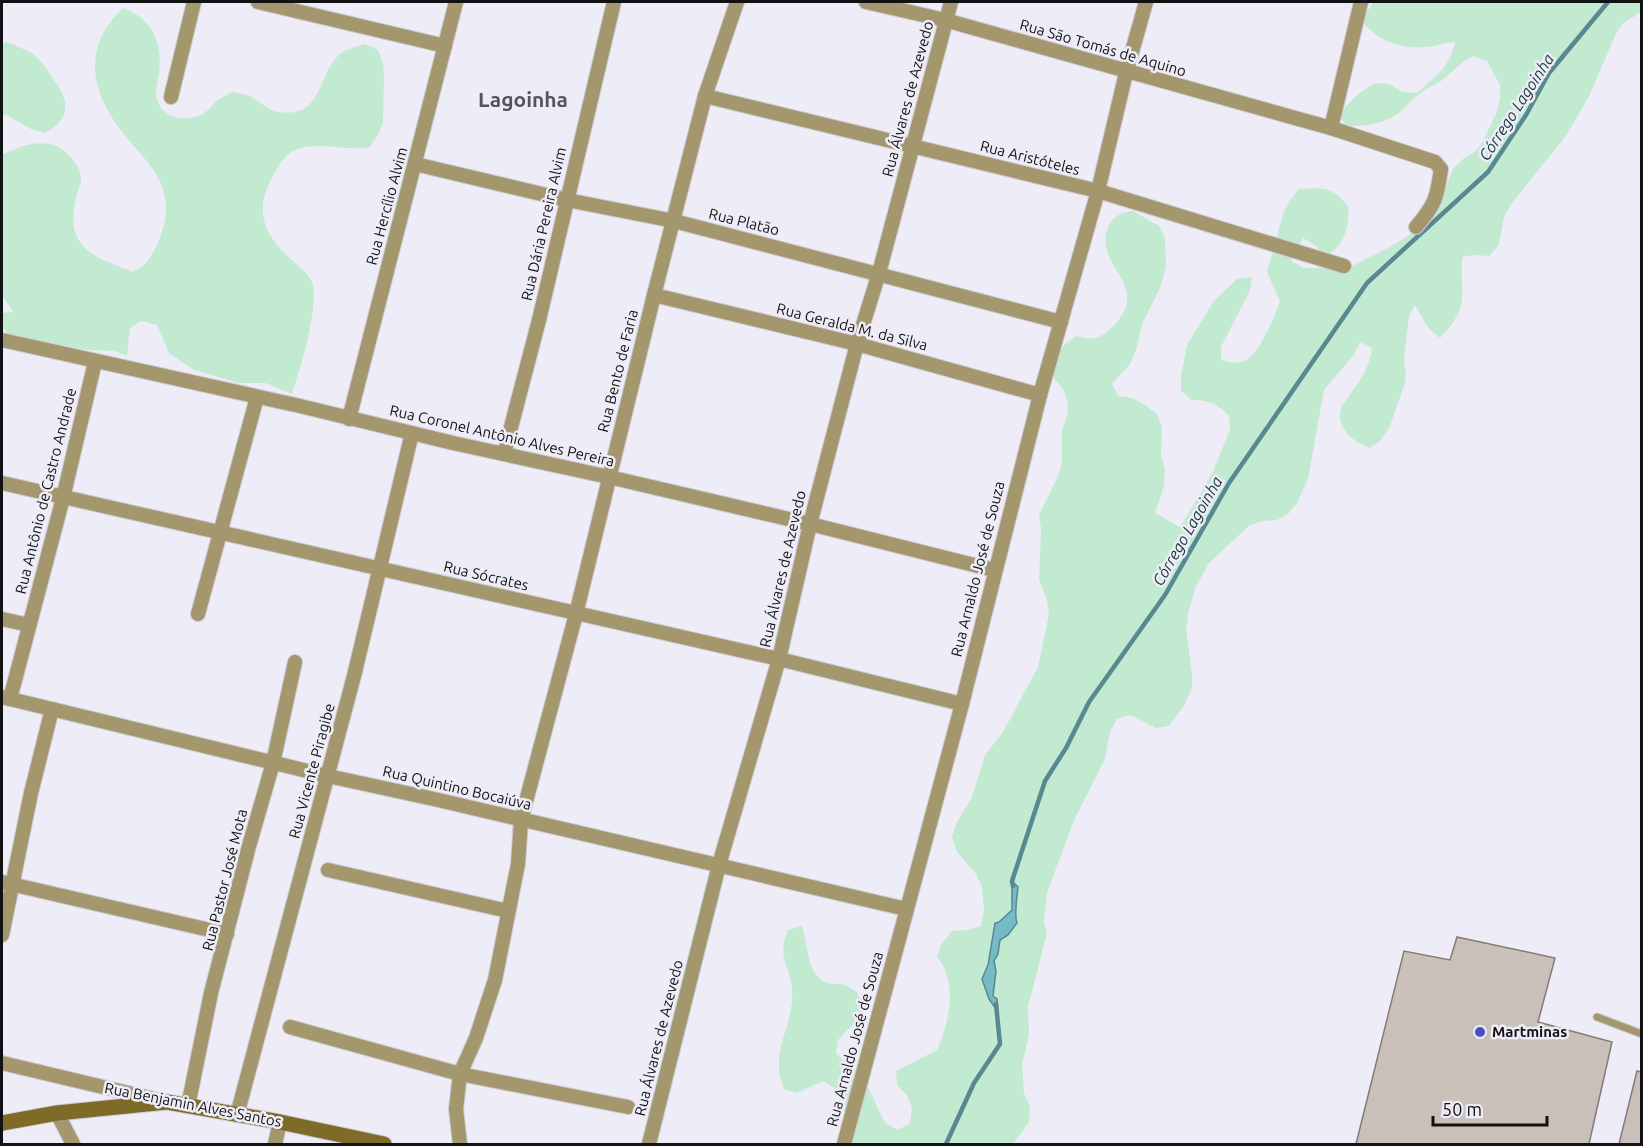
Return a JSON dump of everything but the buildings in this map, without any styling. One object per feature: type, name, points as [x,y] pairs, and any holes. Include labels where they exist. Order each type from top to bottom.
[{"type":"main road","name":"Rua Benjamin Alves Santos","points":[[167,1102],[280,1122],[384,1144]]},
{"type":"main road","points":[[2,1123],[57,1113],[167,1102]]},
{"type":"street","points":[[171,97],[194,2]]},
{"type":"street","points":[[258,2],[445,46]]},
{"type":"street","name":"Rua Hercílio Alvim","points":[[349,419],[456,2]]},
{"type":"street","name":"Rua Dária Pereira Alvim","points":[[504,454],[614,2]]},
{"type":"street","name":"Rua Bento de Faria","points":[[460,1144],[456,1109],[460,1074],[476,1038],[495,980],[518,864],[521,820],[576,614],[705,96],[737,2]]},
{"type":"street","name":"Rua São Tomás de Aquino","points":[[866,2],[945,20],[1126,73],[1331,128],[1435,162],[1441,170],[1437,196],[1431,209],[1416,227]]},
{"type":"street","name":"Rua Álvares de Azevedo","points":[[649,1144],[719,866],[779,659],[810,524],[857,344],[879,273],[951,2]]},
{"type":"street","name":"Rua Arnaldo José de Souza","points":[[844,1144],[962,704],[1040,394],[1098,191],[1126,73],[1146,2]]},
{"type":"street","points":[[1331,128],[1361,2]]},
{"type":"street","name":"Rua Aristóteles","points":[[705,96],[1098,191],[1344,266]]},
{"type":"street","name":"Rua Platão","points":[[415,164],[567,200],[674,221],[1061,322]]},
{"type":"street","name":"Rua Geralda M. da Silva","points":[[654,295],[857,344],[1040,394]]},
{"type":"street","name":"Rua Coronel Antônio Alves Pereira","points":[[2,340],[609,477],[994,570]]},
{"type":"street","name":"Rua Antônio de Castro Andrade","points":[[6,698],[29,625],[63,498],[95,362]]},
{"type":"street","points":[[198,614],[257,397]]},
{"type":"street","name":"Rua Vicente Piragibe","points":[[237,1115],[328,776],[381,569],[412,433]]},
{"type":"street","name":"Rua Sócrates","points":[[2,483],[779,659],[962,704]]},
{"type":"street","points":[[2,619],[29,625]]},
{"type":"street","name":"Rua Pastor José Mota","points":[[188,1106],[211,993],[273,763],[295,662]]},
{"type":"street","name":"Rua Quintino Bocaiúva","points":[[6,698],[328,776],[906,909]]},
{"type":"street","points":[[2,935],[7,883],[52,709]]},
{"type":"street","points":[[328,870],[508,911]]},
{"type":"street","points":[[7,883],[227,934]]},
{"type":"street","points":[[290,1027],[460,1074],[628,1107]]},
{"type":"street","name":"Rua Benjamin Alves Santos","points":[[2,1063],[167,1102]]},
{"type":"street","points":[[57,1113],[73,1144]]},
{"type":"street","points":[[275,1144],[280,1122]]},
{"type":"lane","points":[[1597,1017],[1641,1034]]},
{"type":"green space","points":[[1374,2],[1641,2],[1641,12],[1622,24],[1589,96],[1566,136],[1504,216],[1499,245],[1489,256],[1462,257],[1460,309],[1450,327],[1440,338],[1429,329],[1415,305],[1409,317],[1404,359],[1406,373],[1404,386],[1390,426],[1381,440],[1370,448],[1357,442],[1347,433],[1341,421],[1342,406],[1363,375],[1371,354],[1372,348],[1360,342],[1353,356],[1324,390],[1308,479],[1297,503],[1288,514],[1277,520],[1250,525],[1209,563],[1195,588],[1186,629],[1192,688],[1185,704],[1169,726],[1156,728],[1130,715],[1117,719],[1110,732],[1105,759],[1074,820],[1047,893],[1044,921],[1047,933],[1028,1007],[1029,1035],[1022,1065],[1024,1093],[1030,1107],[1029,1122],[1013,1144],[853,1144],[847,1117],[835,1089],[823,1081],[797,1093],[784,1089],[780,1075],[780,1050],[790,1015],[792,989],[783,947],[788,930],[802,926],[811,966],[819,978],[828,983],[842,984],[857,992],[862,1005],[858,1019],[838,1040],[836,1053],[857,1072],[867,1085],[885,1123],[898,1130],[910,1123],[912,1108],[907,1095],[897,1085],[896,1071],[937,1050],[948,1015],[950,990],[944,967],[937,956],[942,943],[952,931],[981,926],[984,910],[982,887],[976,874],[957,852],[952,837],[957,822],[972,797],[985,755],[1003,732],[1038,667],[1049,614],[1047,600],[1039,580],[1041,529],[1039,515],[1059,474],[1062,460],[1062,430],[1067,416],[1068,402],[1063,389],[1054,378],[1052,364],[1065,344],[1076,336],[1094,338],[1106,333],[1120,319],[1126,306],[1125,286],[1107,250],[1105,239],[1110,224],[1117,216],[1133,211],[1159,226],[1165,238],[1166,267],[1160,288],[1142,324],[1130,364],[1112,384],[1118,396],[1132,398],[1157,414],[1162,427],[1161,456],[1165,470],[1164,486],[1155,513],[1180,527],[1212,474],[1230,430],[1229,416],[1221,408],[1208,402],[1192,400],[1181,391],[1181,376],[1187,345],[1213,302],[1237,279],[1252,277],[1250,290],[1221,347],[1221,360],[1242,362],[1258,348],[1280,301],[1267,272],[1283,214],[1290,200],[1299,189],[1315,188],[1333,192],[1344,201],[1349,208],[1347,224],[1344,237],[1337,247],[1325,257],[1316,246],[1303,238],[1291,261],[1304,268],[1348,268],[1414,232],[1442,196],[1453,169],[1475,152],[1483,141],[1496,114],[1500,99],[1500,85],[1487,61],[1474,56],[1418,95],[1394,116],[1375,124],[1347,126],[1338,115],[1358,94],[1375,83],[1389,84],[1402,92],[1417,93],[1445,65],[1455,42],[1408,47],[1382,39],[1361,20]]},
{"type":"green space","points":[[123,8],[142,19],[154,34],[160,63],[157,99],[169,114],[181,118],[200,115],[221,98],[233,92],[247,95],[279,112],[303,109],[311,103],[330,66],[340,54],[365,44],[378,50],[383,63],[384,77],[383,122],[370,147],[316,146],[293,151],[278,166],[264,200],[264,222],[269,232],[284,252],[309,276],[314,292],[308,337],[292,394],[265,383],[239,383],[194,370],[169,353],[157,325],[141,321],[130,328],[127,356],[115,351],[88,350],[10,336],[2,327],[2,313],[13,312],[2,295],[2,155],[28,145],[45,144],[54,145],[70,156],[81,176],[73,214],[76,234],[83,246],[102,260],[133,272],[147,262],[161,236],[166,213],[165,196],[160,182],[152,168],[111,116],[103,101],[95,73],[95,59],[103,33]]},
{"type":"green space","points":[[7,42],[33,54],[47,69],[63,96],[65,110],[63,116],[54,128],[45,133],[2,115],[2,45]]},
{"type":"water","points":[[1012,881],[1018,887],[1017,923],[1008,935],[1000,940],[998,954],[994,961],[996,971],[993,996],[997,999],[998,1012],[989,999],[982,979],[988,965],[995,923],[1012,910]]},
{"type":"waterway","name":"Córrego Lagoinha","points":[[1013,886],[1012,881],[1045,781],[1066,748],[1089,702],[1165,595],[1229,483],[1367,283],[1488,172],[1526,115],[1549,73],[1608,2]]},
{"type":"waterway","name":"Córrego Lagoinha","points":[[946,1144],[974,1083],[1000,1044],[996,1004]]},
{"type":"place","name":"Martminas","points":[[1480,1032]]},
{"type":"district","name":"Lagoinha","points":[[523,100]]}]
